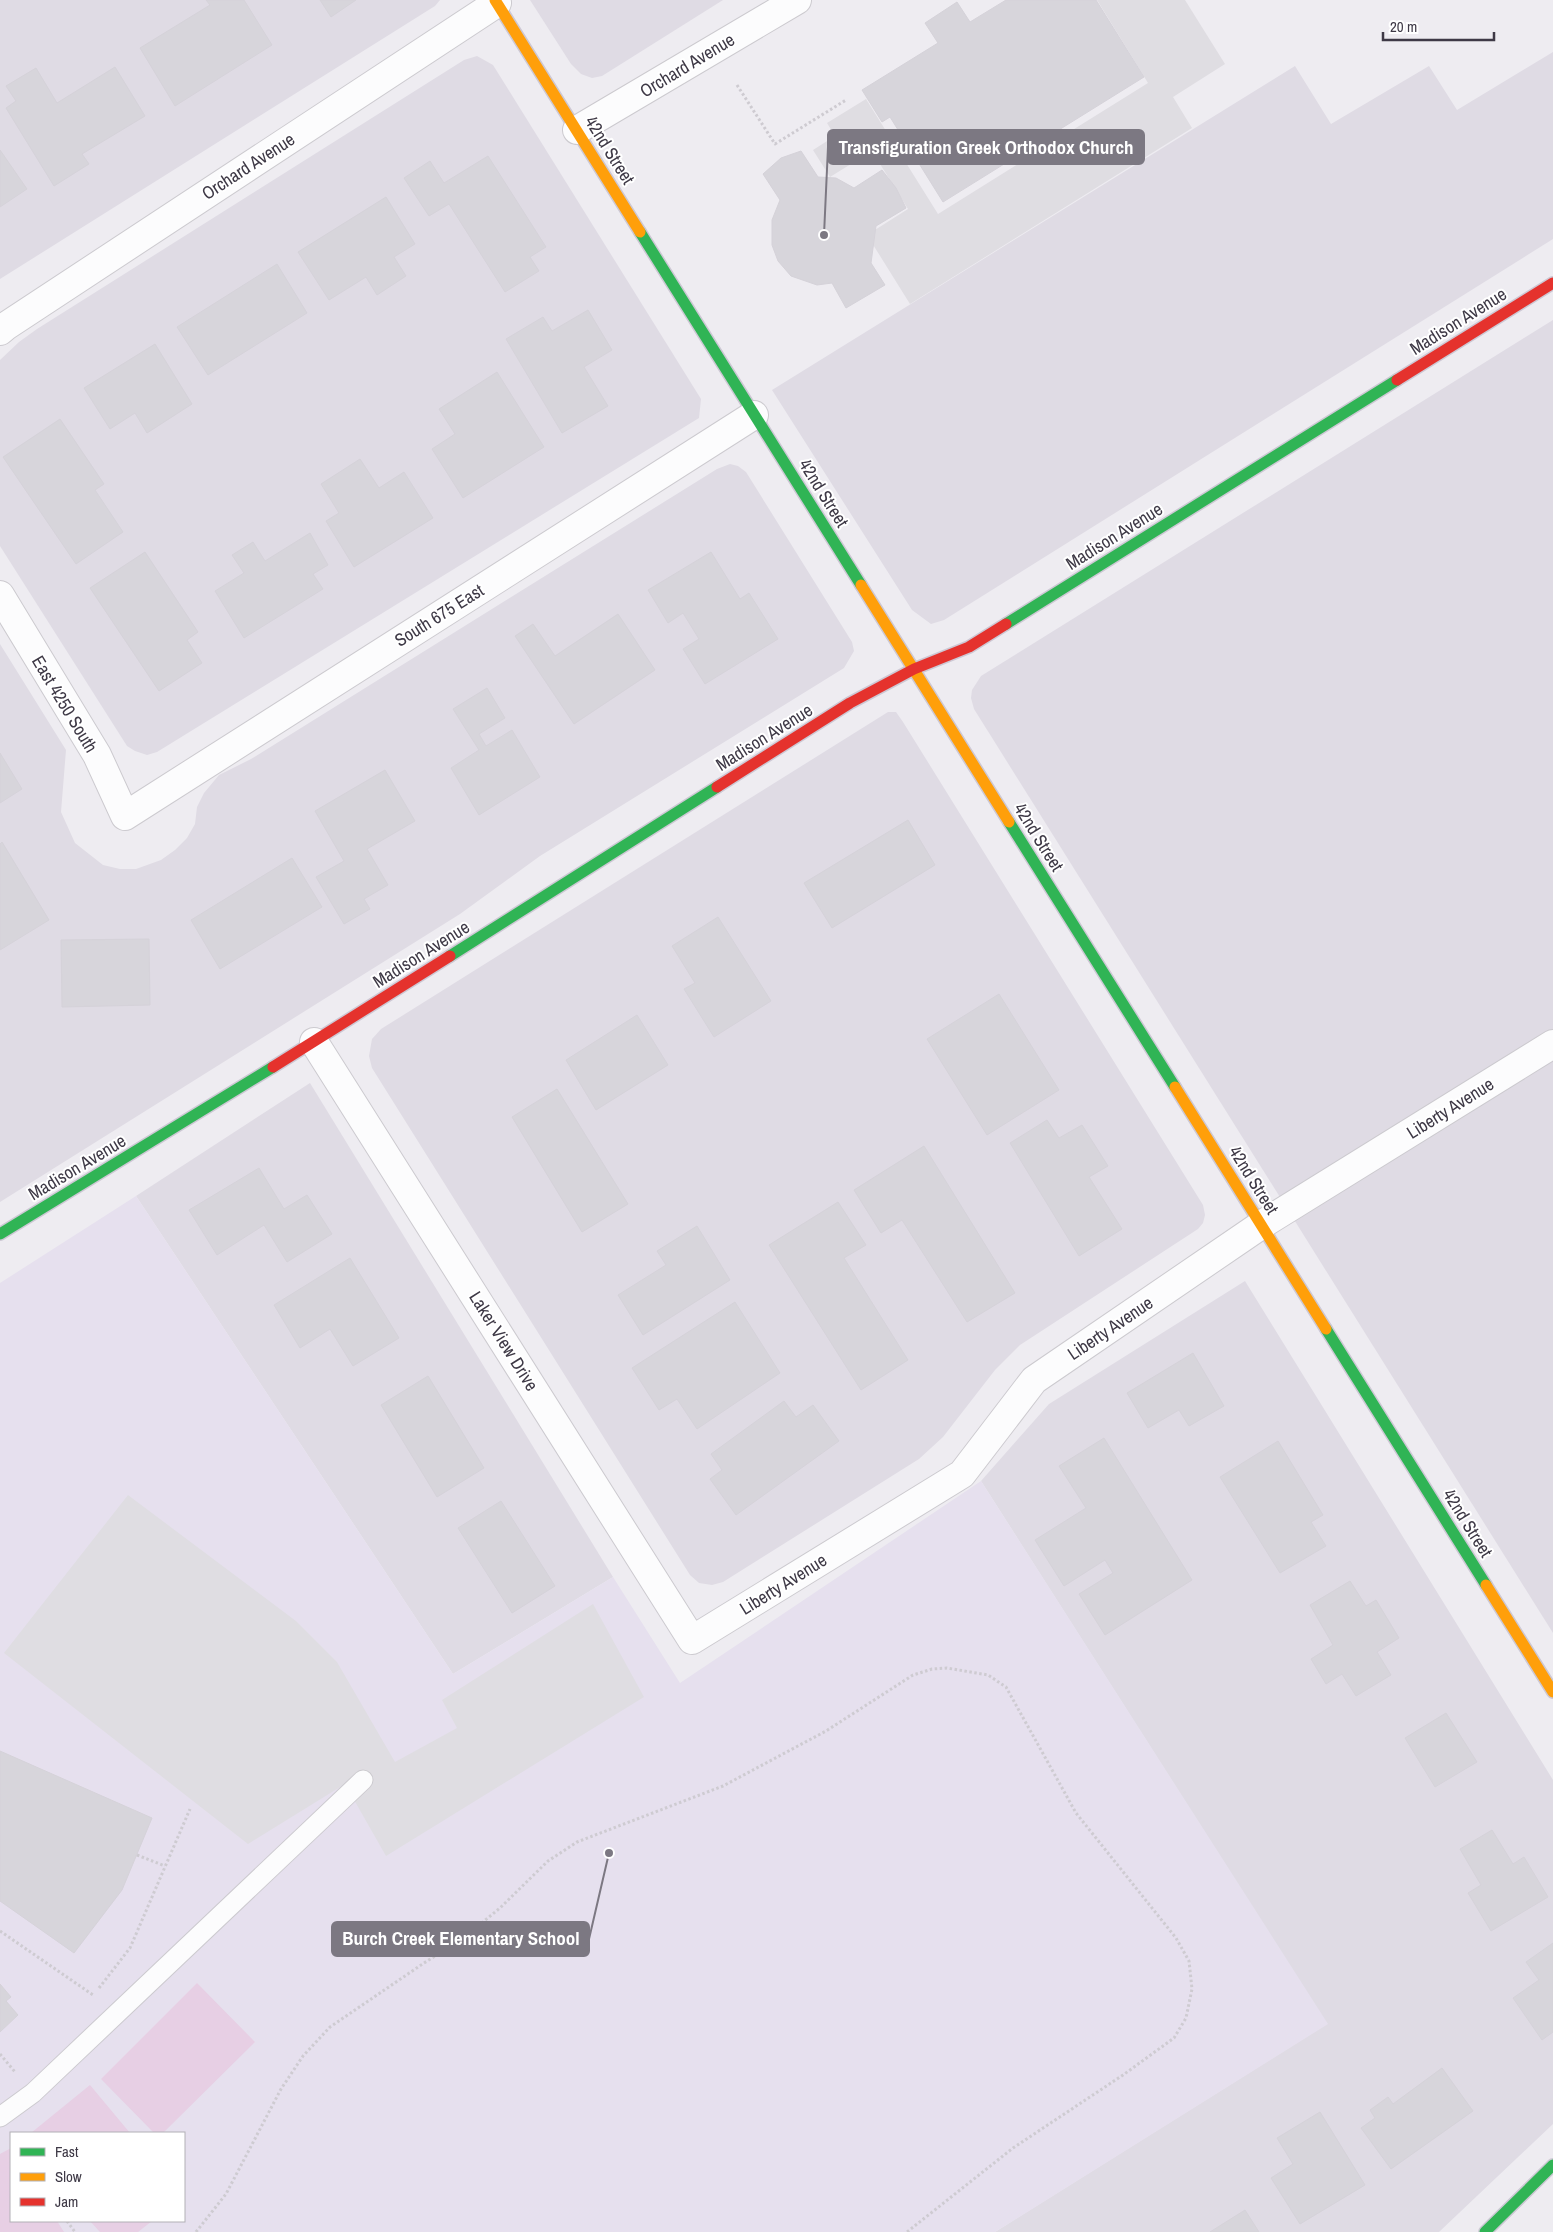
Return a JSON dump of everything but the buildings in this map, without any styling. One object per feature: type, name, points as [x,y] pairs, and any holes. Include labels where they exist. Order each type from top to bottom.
[{"type":"street","name":"Orchard Avenue","points":[[577,130],[797,0]]},
{"type":"street","name":"Orchard Avenue","points":[[0,331],[496,1]]},
{"type":"street","name":"42nd Street","points":[[496,1],[1553,1692]]},
{"type":"street","name":"Madison Avenue","points":[[0,1234],[314,1042],[850,703],[914,669],[969,647],[1553,283]]},
{"type":"street","name":"South 675 East","points":[[125,816],[754,414]]},
{"type":"street","name":"East 4250 South","points":[[0,595],[97,756],[125,816]]},
{"type":"street","name":"Laker View Drive","points":[[314,1042],[692,1640]]},
{"type":"street","name":"Liberty Avenue","points":[[692,1640],[962,1474],[1034,1380],[1261,1225],[1553,1044]]},
{"type":"street","points":[[1485,2232],[1553,2165]]},
{"type":"lane","points":[[0,2117],[33,2093],[363,1780]]},
{"type":"path","points":[[737,84],[775,144],[846,100]]},
{"type":"path","points":[[196,2232],[226,2194],[281,2089],[303,2056],[330,2028],[462,1939],[500,1908],[548,1861],[577,1842],[723,1786],[826,1731],[914,1675],[932,1669],[947,1668],[988,1675],[1006,1687],[1076,1813],[1176,1938],[1189,1961],[1192,1989],[1186,2018],[1174,2038],[1123,2075],[1014,2148],[907,2232]]},
{"type":"path","points":[[86,2002],[130,1948],[190,1809]]},
{"type":"path","points":[[137,1855],[164,1866]]},
{"type":"path","points":[[0,1931],[93,1995]]},
{"type":"path","points":[[7,2076],[20,2064]]},
{"type":"shaded area","points":[[0,0],[440,0],[435,6],[0,279]]},
{"type":"shaded area","points":[[530,0],[723,0],[602,76],[592,78],[581,74],[571,64]]},
{"type":"shaded area","points":[[1097,0],[1185,0],[1225,64],[1173,97],[1192,128],[910,304],[867,235],[908,209],[872,151],[830,177],[813,150],[835,136],[827,123],[866,99],[938,214],[1148,83]]},
{"type":"shaded area","points":[[1553,52],[1553,239],[944,620],[931,624],[912,610],[772,390],[1295,66],[1331,124],[1429,66],[1457,110]]},
{"type":"shaded area","points":[[477,56],[493,65],[701,399],[699,418],[157,752],[147,755],[135,751],[127,746],[0,546],[0,360],[19,342],[37,329],[464,60]]},
{"type":"shaded area","points":[[1553,320],[1553,1633],[974,709],[971,698],[972,690],[981,676]]},
{"type":"shaded area","points":[[730,464],[738,466],[746,472],[852,642],[854,651],[844,668],[540,856],[460,914],[0,1202],[0,644],[66,750],[61,812],[75,843],[103,865],[120,869],[136,869],[161,860],[187,838],[195,824],[197,807],[204,793],[219,775],[251,759],[717,469]]},
{"type":"shaded area","points":[[888,712],[896,712],[903,722],[1203,1205],[1205,1215],[1203,1223],[1198,1229],[1020,1345],[995,1370],[943,1437],[919,1459],[723,1582],[712,1585],[699,1583],[690,1575],[372,1068],[369,1056],[372,1039],[381,1029]]},
{"type":"shaded area","points":[[310,1083],[613,1577],[453,1674],[136,1196]]},
{"type":"shaded area","points":[[136,1196],[453,1674],[613,1577],[680,1683],[981,1481],[1328,2024],[995,2232],[0,2232],[0,1283]]},
{"type":"shaded area","points":[[1245,1281],[1553,1780],[1553,2124],[1439,2232],[995,2232],[1327,2024],[981,1481],[1049,1404]]},
{"type":"shaded area","points":[[128,1495],[296,1621],[337,1662],[395,1762],[457,1728],[442,1700],[593,1604],[644,1697],[386,1856],[345,1784],[248,1844],[4,1653]]},
{"type":"shaded area","points":[[197,1983],[255,2042],[164,2132],[153,2132],[101,2079]]},
{"type":"shaded area","points":[[90,2085],[129,2132],[32,2132]]},
{"type":"shaded area","points":[[10,2149],[10,2222],[58,2222],[64,2232],[0,2232],[0,2154]]},
{"type":"shaded area","points":[[91,2222],[151,2222],[138,2232],[100,2232]]},
{"type":"traffic: fast","points":[[640,232],[861,585]]},
{"type":"traffic: fast","points":[[1006,624],[1397,380]]},
{"type":"traffic: fast","points":[[450,956],[717,787]]},
{"type":"traffic: fast","points":[[1009,822],[1175,1087]]},
{"type":"traffic: fast","points":[[0,1234],[273,1067]]},
{"type":"traffic: fast","points":[[1326,1329],[1486,1585]]},
{"type":"traffic: fast","points":[[1485,2232],[1553,2165]]},
{"type":"traffic: slow","points":[[495,0],[640,232]]},
{"type":"traffic: slow","points":[[861,585],[1009,822]]},
{"type":"traffic: slow","points":[[1175,1087],[1326,1329]]},
{"type":"traffic: slow","points":[[1486,1585],[1553,1692]]},
{"type":"traffic: jam","points":[[1397,380],[1553,283]]},
{"type":"traffic: jam","points":[[717,787],[850,703],[914,669],[969,647],[1006,624]]},
{"type":"traffic: jam","points":[[273,1067],[450,956]]},
{"type":"place","name":"Transfiguration Greek Orthodox Church","points":[[824,235]]},
{"type":"place","name":"Burch Creek Elementary School","points":[[609,1853]]}]
